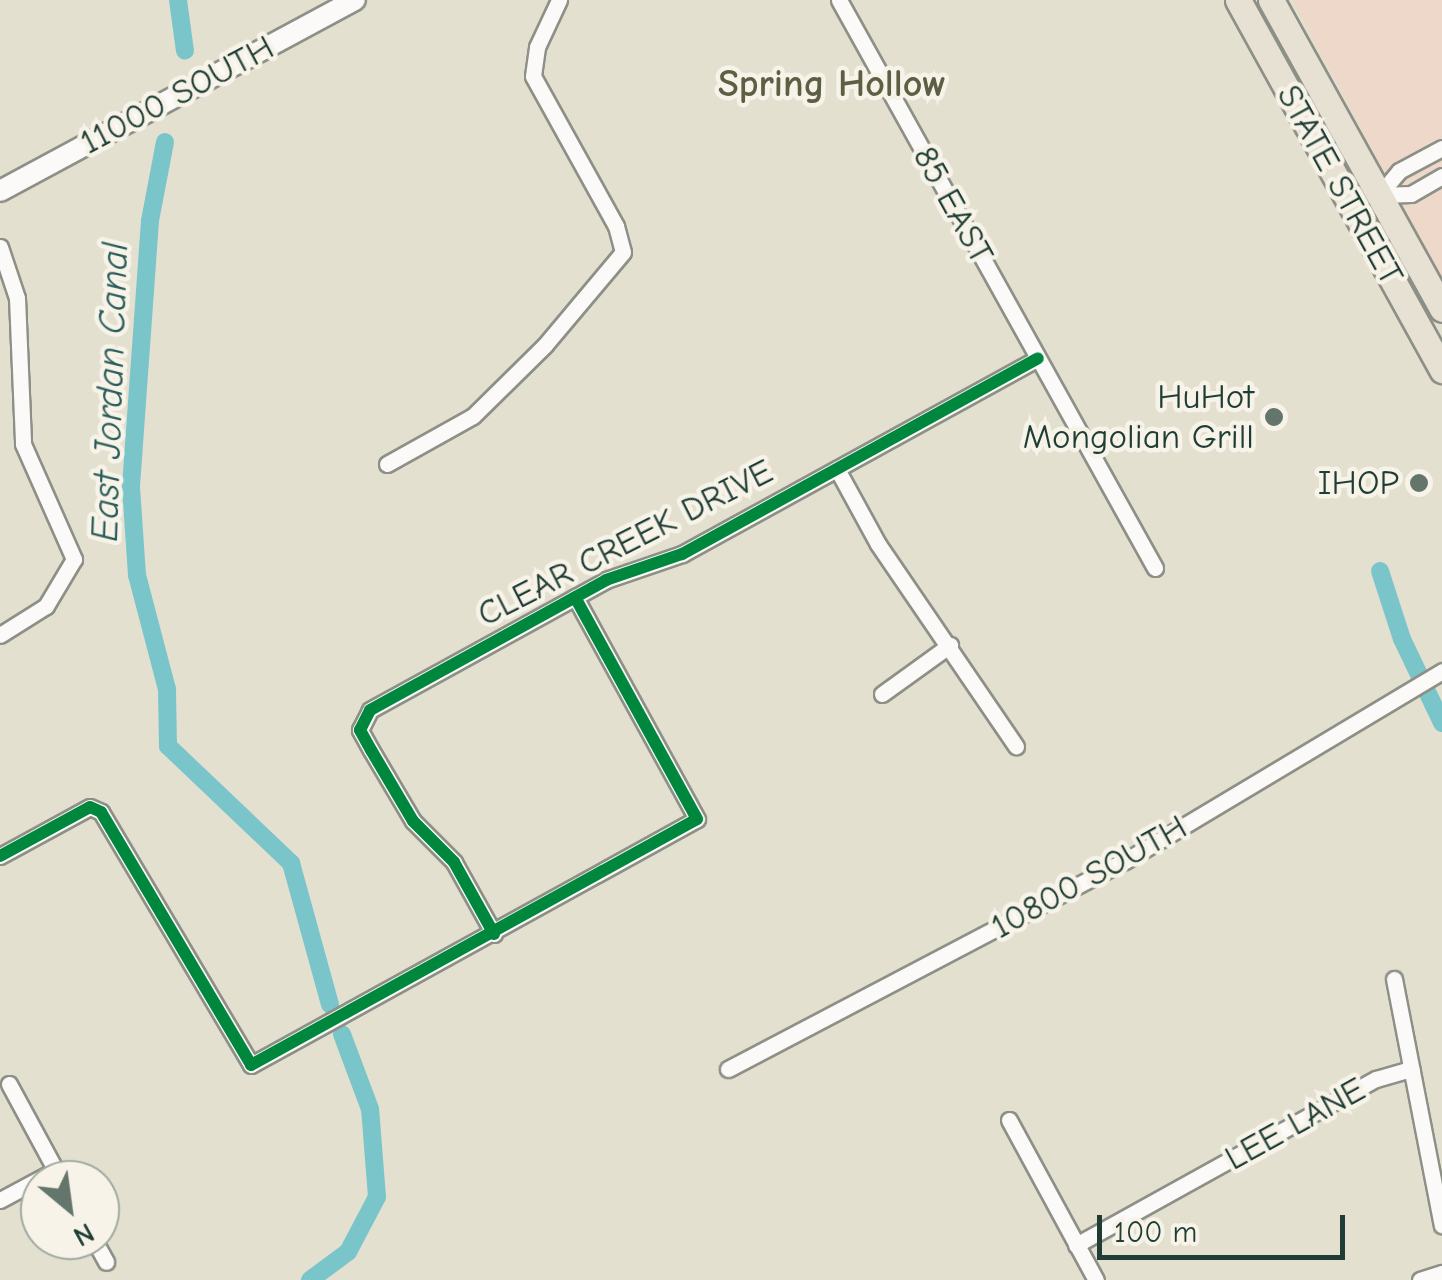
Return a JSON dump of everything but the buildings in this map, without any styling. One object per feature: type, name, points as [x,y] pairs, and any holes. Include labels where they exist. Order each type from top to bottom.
[{"type":"main road","name":"STATE STREET","points":[[1238,0],[1442,370]]},
{"type":"main road","name":"STATE STREET","points":[[1270,0],[1442,309]]},
{"type":"street","name":"11000 SOUTH","points":[[0,191],[355,0]]},
{"type":"street","points":[[387,464],[473,416],[546,345],[623,252],[610,215],[533,76],[536,48],[559,0]]},
{"type":"street","name":"85 EAST","points":[[839,0],[1155,568]]},
{"type":"street","points":[[1379,195],[1399,171],[1442,148]]},
{"type":"street","points":[[1379,195],[1412,194],[1442,176]]},
{"type":"street","points":[[0,246],[18,298],[20,428],[28,461],[71,543],[74,564],[66,582],[46,606],[0,636]]},
{"type":"street","name":"CLEAR CREEK DRIVE","points":[[494,934],[454,862],[404,808],[361,723],[376,706],[618,574],[670,560],[1038,358]]},
{"type":"street","points":[[837,469],[885,555],[950,644],[1016,746]]},
{"type":"street","points":[[0,856],[90,807],[116,830],[251,1065],[697,819],[576,597]]},
{"type":"street","points":[[882,694],[950,644]]},
{"type":"street","name":"10800 SOUTH","points":[[728,1069],[1125,862],[1437,674]]},
{"type":"street","points":[[1394,979],[1442,1225]]},
{"type":"street","name":"LEE LANE","points":[[1076,1244],[1376,1079],[1412,1069]]},
{"type":"street","points":[[8,1084],[50,1160]]},
{"type":"street","points":[[1009,1120],[1096,1280]]},
{"type":"street","points":[[1420,1280],[1442,1274]]},
{"type":"shaded area","points":[[1292,0],[1442,0],[1442,277],[1409,218]]},
{"type":"waterway","name":"East Jordan Canal","points":[[178,0],[185,51]]},
{"type":"waterway","name":"East Jordan Canal","points":[[165,142],[150,221],[131,487],[137,575],[167,689],[168,746],[291,863],[330,1005]]},
{"type":"waterway","points":[[1380,571],[1402,639],[1442,723]]},
{"type":"waterway","name":"East Jordan Canal","points":[[310,1280],[348,1252],[377,1197],[370,1109],[342,1034]]},
{"type":"cycle path","points":[[494,934],[454,862],[413,821],[371,750],[360,730],[370,710],[606,580],[682,554],[1038,358]]},
{"type":"cycle path","points":[[0,856],[90,807],[101,812],[251,1065],[697,819],[575,597]]},
{"type":"place","name":"HuHot Mongolian Grill","points":[[1274,417]]},
{"type":"place","name":"IHOP","points":[[1419,483]]},
{"type":"district","name":"Spring Hollow","points":[[832,85]]}]
